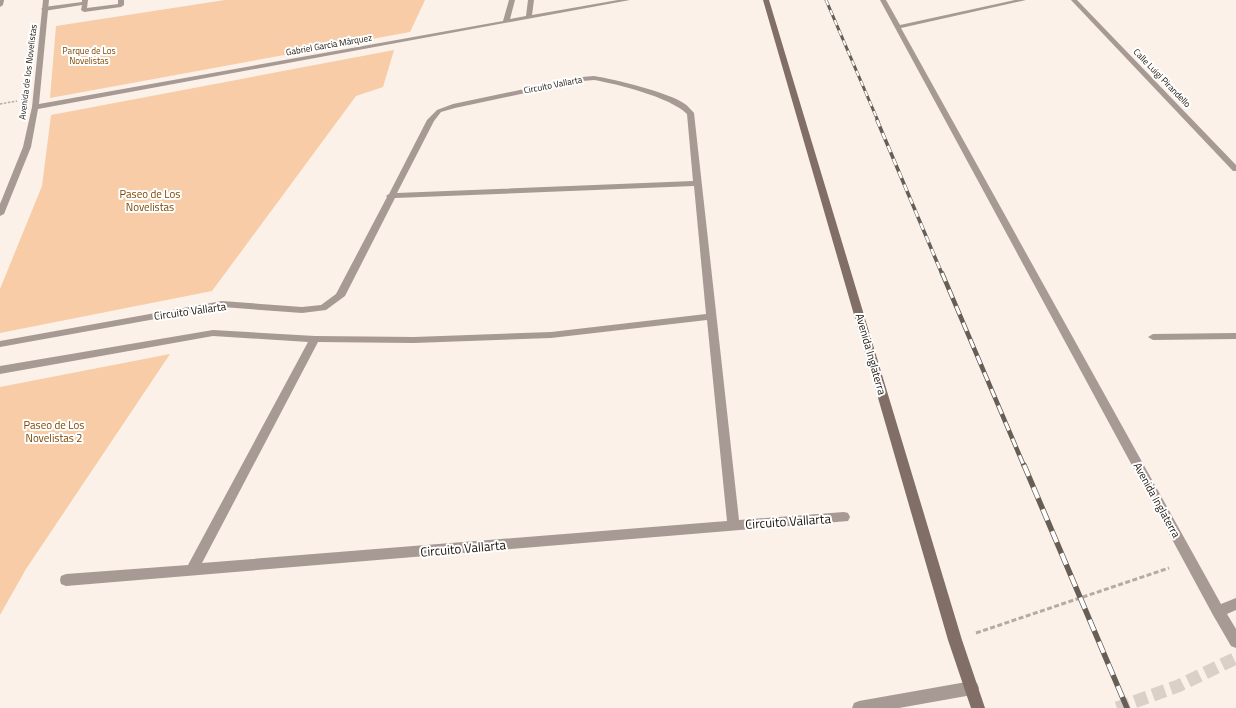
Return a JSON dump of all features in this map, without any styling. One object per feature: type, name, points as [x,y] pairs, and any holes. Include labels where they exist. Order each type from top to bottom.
[{"type":"street","points":[[0,5],[1,0]]},
{"type":"street","name":"Avenida de los Novelistas","points":[[0,214],[27,146],[34,107],[46,0]]},
{"type":"street","points":[[44,9],[85,2],[84,10],[121,5],[121,0]]},
{"type":"street","points":[[506,22],[512,0]]},
{"type":"street","points":[[529,18],[531,0]]},
{"type":"street","name":"Gabriel Garcia Márquez","points":[[34,107],[627,0]]},
{"type":"street","name":"Avenida Inglaterra","points":[[766,0],[955,640],[978,708]]},
{"type":"street","name":"Avenida Inglaterra","points":[[883,0],[1218,612],[1236,642]]},
{"type":"street","points":[[898,27],[1023,0]]},
{"type":"street","name":"Calle Luigi Pirandello","points":[[1074,0],[1236,169]]},
{"type":"street","name":"Circuito Vallarta","points":[[0,344],[222,304],[302,310],[324,308],[340,296],[390,196],[431,120],[439,111],[453,106],[582,79],[594,78],[606,80],[670,99],[682,105],[690,113],[733,525]]},
{"type":"street","points":[[390,196],[697,183]]},
{"type":"street","points":[[0,370],[213,333],[315,339],[414,340],[551,335],[712,316]]},
{"type":"street","points":[[1153,337],[1236,336]]},
{"type":"street","points":[[192,570],[315,339]]},
{"type":"street","name":"Circuito Vallarta","points":[[66,580],[844,517]]},
{"type":"street","points":[[1218,612],[1236,604]]},
{"type":"street","points":[[859,708],[972,688]]},
{"type":"path","points":[[955,640],[1190,561]]},
{"type":"green space","name":"Parque de Los Novelistas","points":[[225,0],[425,0],[410,32],[50,98],[56,26]]},
{"type":"green space","name":"Paseo de Los Novelistas","points":[[394,50],[383,87],[356,96],[212,291],[0,333],[0,289],[42,186],[51,115]]},
{"type":"green space","name":"Paseo de Los Novelistas 2","points":[[170,354],[26,569],[0,615],[0,387]]},
{"type":"tunnel","points":[[1117,708],[1178,686],[1236,658]]},
{"type":"railway","points":[[826,0],[878,121]]},
{"type":"railway","points":[[877,120],[942,274]]},
{"type":"railway","points":[[942,273],[1024,466]]},
{"type":"railway","points":[[1024,465],[1127,708]]}]
